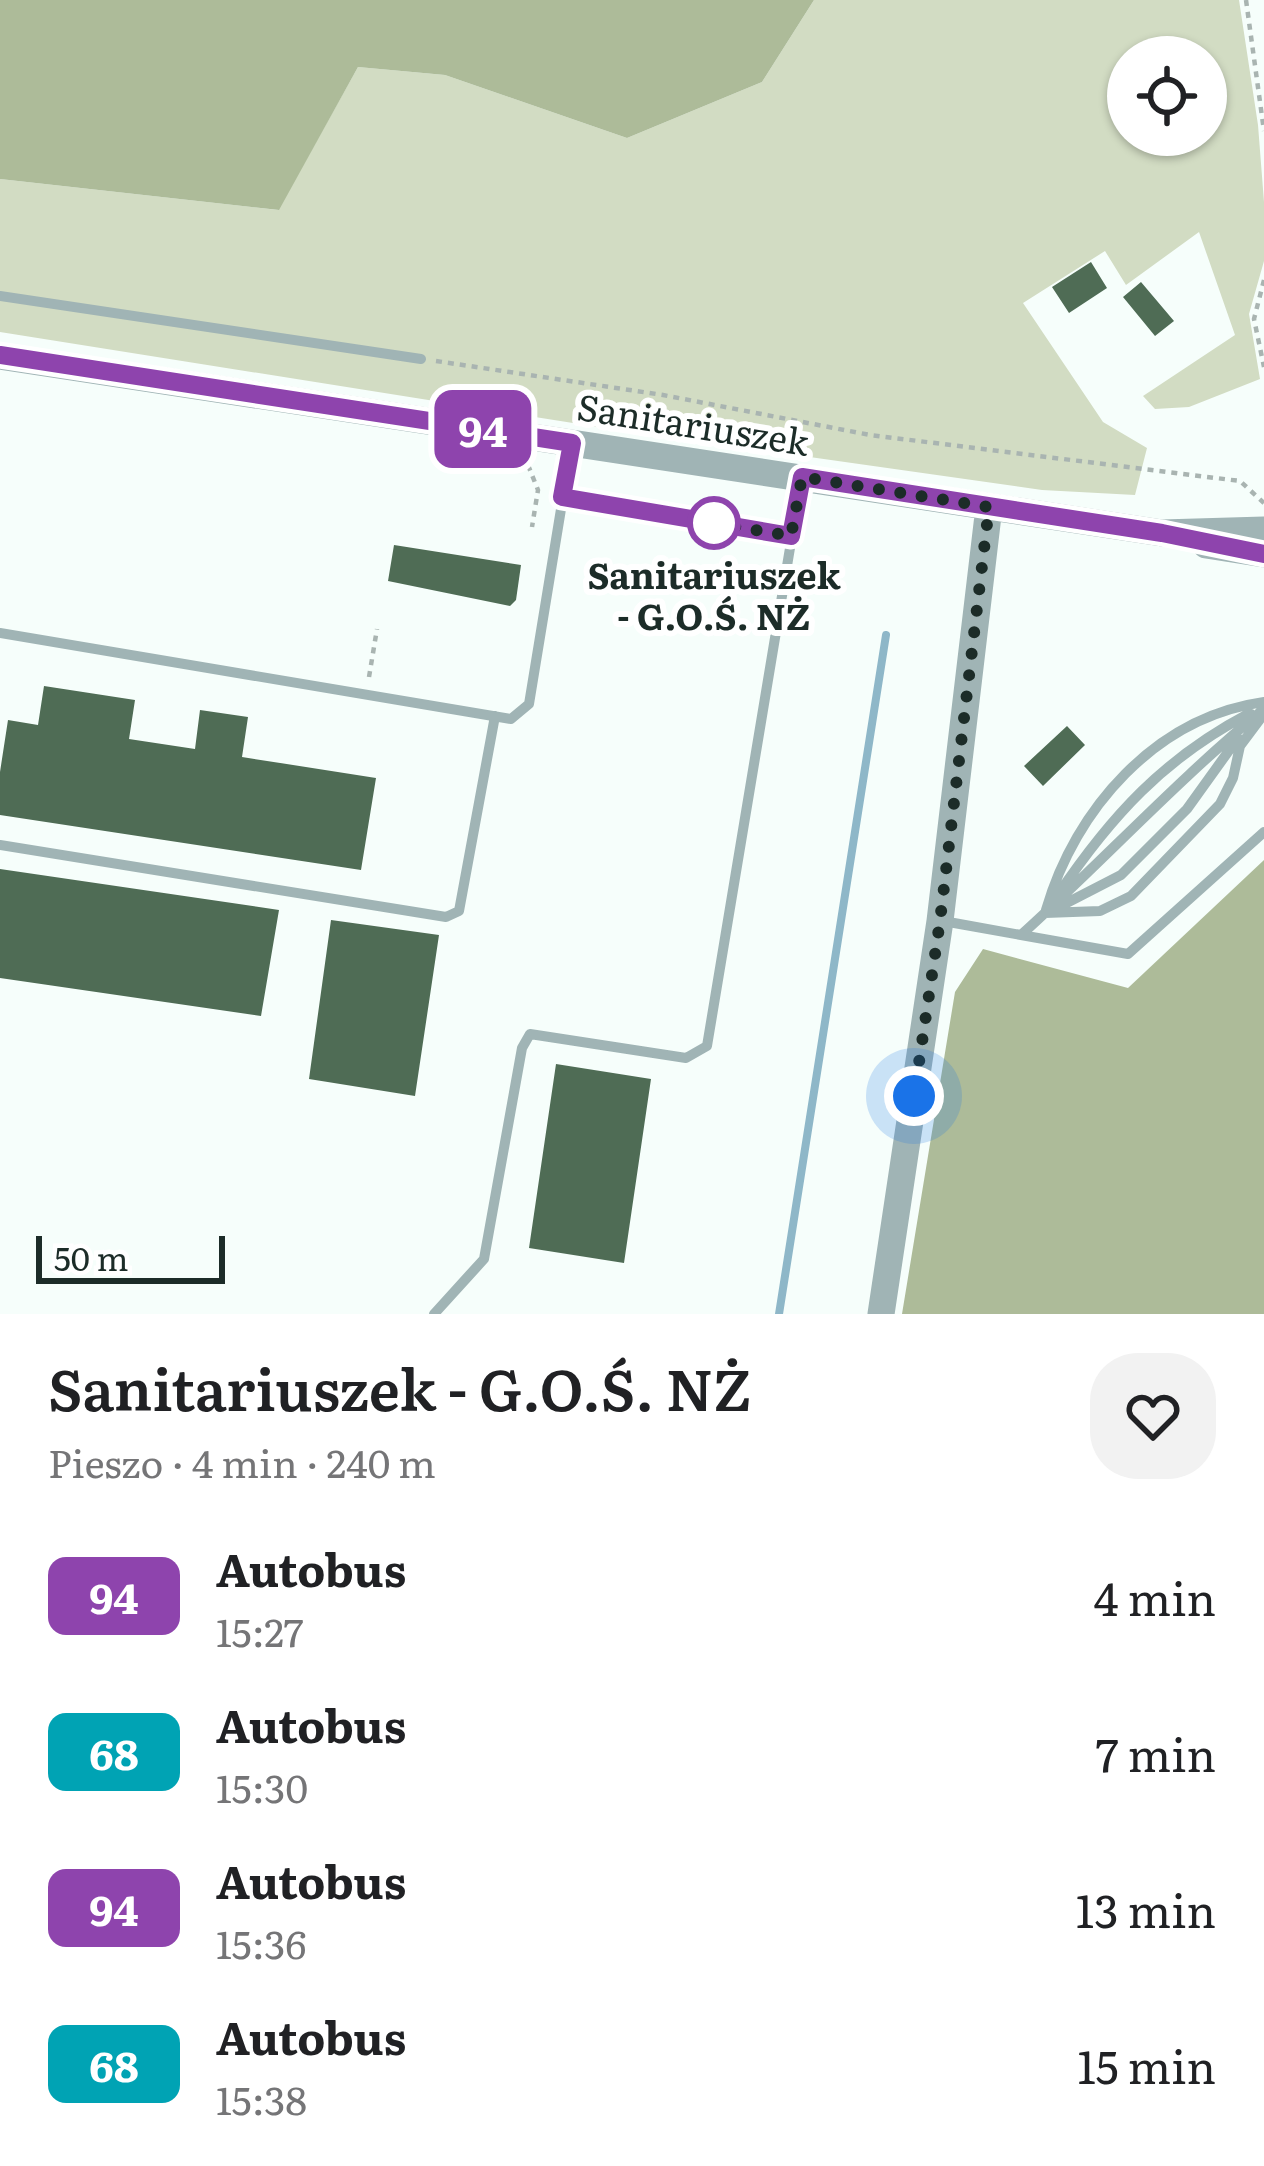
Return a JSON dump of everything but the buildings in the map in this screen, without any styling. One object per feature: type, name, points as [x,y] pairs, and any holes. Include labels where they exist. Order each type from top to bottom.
[{"type":"street","name":"Sanitariuszek","points":[[0,356],[1162,533],[1264,554]]},
{"type":"street","points":[[881,1314],[940,921],[989,507]]},
{"type":"street","name":"Sanitariuszek","points":[[1162,533],[1264,530]]},
{"type":"lane","points":[[0,296],[422,359]]},
{"type":"lane","points":[[0,633],[511,719],[529,704],[572,443]]},
{"type":"lane","points":[[434,1314],[484,1259],[521,1048],[530,1034],[686,1058],[707,1046],[802,477]]},
{"type":"lane","points":[[562,497],[791,536]]},
{"type":"lane","points":[[1045,913],[1059,866],[1080,826],[1139,761],[1184,725],[1229,706],[1264,708]]},
{"type":"lane","points":[[1021,935],[1217,746],[1264,708]]},
{"type":"lane","points":[[1045,913],[1100,910],[1131,896],[1220,804],[1233,778],[1240,746],[1264,708]]},
{"type":"lane","points":[[1045,913],[1121,875],[1187,809],[1226,749],[1264,708]]},
{"type":"lane","points":[[1045,913],[1088,850],[1152,779],[1194,742],[1264,708]]},
{"type":"lane","points":[[0,845],[446,917],[459,911],[495,716]]},
{"type":"lane","points":[[940,921],[1128,954],[1264,832]]},
{"type":"path","points":[[1246,0],[1264,131]]},
{"type":"path","points":[[1264,280],[1254,319],[1264,367]]},
{"type":"path","points":[[422,359],[663,395],[870,435],[1240,481],[1264,503]]},
{"type":"path","points":[[528,464],[538,490],[532,526]]},
{"type":"path","points":[[366,695],[376,629]]},
{"type":"green space","points":[[0,0],[814,0],[762,82],[627,138],[445,75],[358,67],[279,210],[0,179]]},
{"type":"green space","points":[[814,0],[1239,0],[1264,202],[1264,261],[1249,314],[1260,379],[1189,407],[1155,409],[1143,396],[1235,335],[1199,232],[1126,285],[1105,251],[1023,303],[1103,422],[1147,448],[1135,495],[1042,490],[611,429],[0,332],[0,179],[278,210],[358,67],[445,75],[627,138],[762,82]]},
{"type":"green space","points":[[1264,860],[1264,1314],[902,1314],[955,992],[983,949],[1128,988]]},
{"type":"waterway","points":[[779,1314],[886,635]]},
{"type":"bus line","name":"94","points":[[0,355],[572,443],[562,497],[791,536],[802,477],[1162,533],[1264,554]]},
{"type":"place","name":"Sanitariuszek - G.O.Ś. NŻ","points":[[714,523]]},
{"type":"route","points":[[714,523],[791,536],[802,477],[989,507],[940,921],[914,1096]]}]
